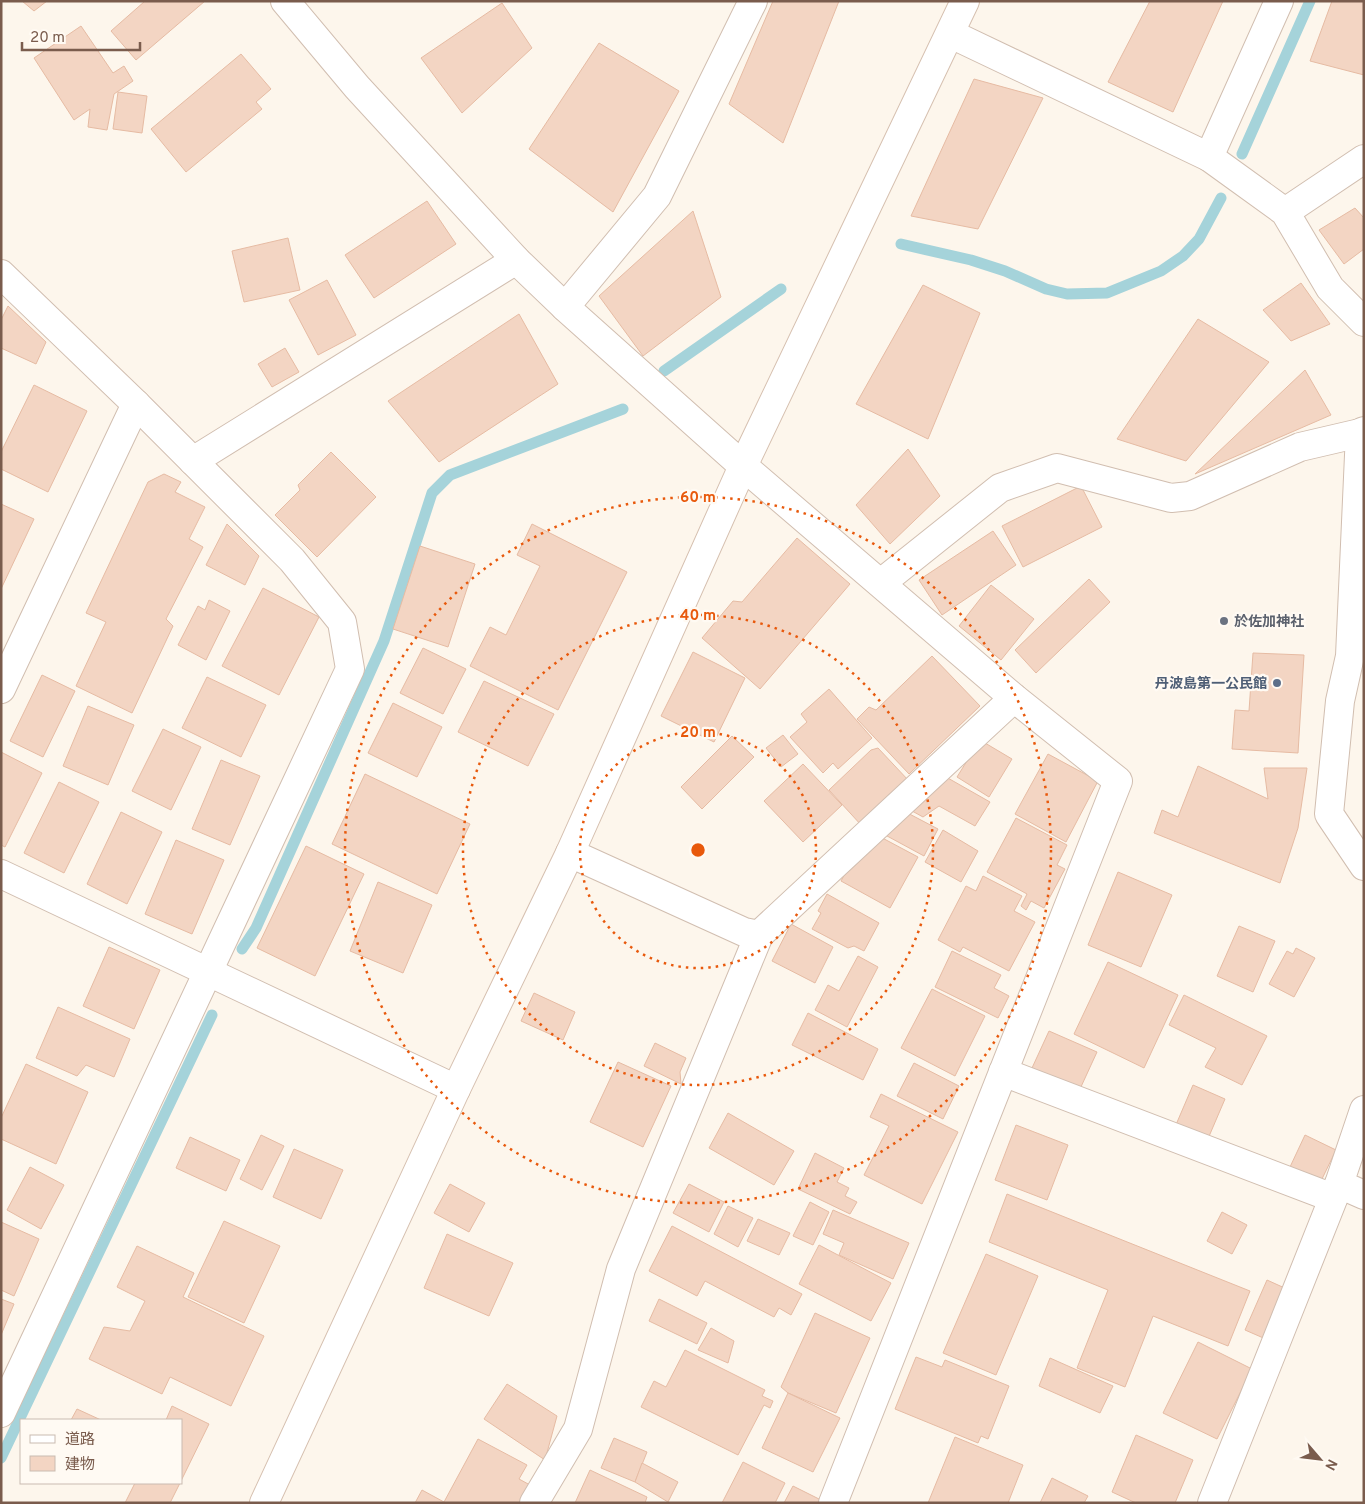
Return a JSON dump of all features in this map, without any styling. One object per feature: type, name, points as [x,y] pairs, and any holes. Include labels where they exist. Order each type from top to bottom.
[{"type":"street","points":[[285,1],[358,87],[516,260],[566,307],[743,466],[1014,698],[1118,781],[833,1503]]},
{"type":"street","points":[[566,307],[657,196],[753,1]]},
{"type":"street","points":[[264,1503],[456,1089],[570,853],[743,466],[951,34],[965,1]]},
{"type":"street","points":[[1209,157],[1279,1]]},
{"type":"street","points":[[951,34],[1209,157],[1284,212],[1330,288],[1364,322]]},
{"type":"street","points":[[1284,212],[1364,160]]},
{"type":"street","points":[[193,461],[516,260]]},
{"type":"street","points":[[1,274],[136,404],[292,560],[342,622],[350,669],[1,1414]]},
{"type":"street","points":[[1,689],[136,404]]},
{"type":"street","points":[[881,583],[1000,488],[1057,468],[1170,498],[1190,496],[1300,447],[1362,432],[1357,662],[1340,701],[1329,814],[1364,866]]},
{"type":"street","points":[[534,1503],[578,1429],[621,1269],[759,936],[1014,698]]},
{"type":"street","points":[[570,853],[744,932],[759,936]]},
{"type":"street","points":[[1,874],[456,1089]]},
{"type":"street","points":[[1003,1072],[1336,1191],[1364,1196]]},
{"type":"street","points":[[1212,1503],[1336,1191],[1364,1110]]},
{"type":"building","points":[[22,1],[47,1],[34,11]]},
{"type":"building","points":[[145,1],[205,1],[136,60],[111,31]]},
{"type":"building","points":[[773,1],[839,1],[783,143],[729,104]]},
{"type":"building","points":[[1150,1],[1223,1],[1173,112],[1108,82]]},
{"type":"building","points":[[1332,1],[1364,1],[1364,75],[1310,61]]},
{"type":"building","points":[[502,3],[532,48],[462,113],[421,58]]},
{"type":"building","points":[[81,26],[113,73],[124,66],[133,81],[114,94],[107,130],[88,127],[90,109],[74,120],[34,58]]},
{"type":"building","points":[[599,43],[679,91],[613,212],[529,149]]},
{"type":"building","points":[[241,54],[271,89],[256,102],[262,109],[186,172],[151,129]]},
{"type":"building","points":[[974,79],[1043,98],[978,229],[911,216]]},
{"type":"building","points":[[118,92],[147,96],[142,133],[113,129]]},
{"type":"building","points":[[427,201],[456,244],[374,298],[345,255]]},
{"type":"building","points":[[1355,208],[1364,218],[1364,249],[1344,264],[1319,230]]},
{"type":"building","points":[[693,211],[721,297],[643,356],[599,296]]},
{"type":"building","points":[[288,238],[300,290],[244,302],[232,251]]},
{"type":"building","points":[[327,280],[356,335],[318,355],[289,300]]},
{"type":"building","points":[[1301,283],[1330,324],[1291,341],[1263,310]]},
{"type":"building","points":[[923,285],[980,313],[928,439],[856,404]]},
{"type":"building","points":[[8,306],[46,342],[36,364],[1,348],[1,320]]},
{"type":"building","points":[[519,314],[558,384],[439,462],[388,401]]},
{"type":"building","points":[[1198,319],[1269,362],[1186,461],[1117,439]]},
{"type":"building","points":[[285,348],[299,372],[272,387],[258,364]]},
{"type":"building","points":[[1305,370],[1331,415],[1195,474]]},
{"type":"building","points":[[34,385],[87,411],[48,492],[1,469],[1,452]]},
{"type":"building","points":[[908,449],[940,496],[890,544],[856,505]]},
{"type":"building","points":[[331,452],[376,497],[317,557],[275,515],[300,490],[298,485]]},
{"type":"building","points":[[164,474],[181,482],[175,492],[205,507],[189,539],[203,547],[166,619],[173,626],[132,713],[76,686],[106,622],[86,613],[148,482]]},
{"type":"building","points":[[1081,486],[1102,527],[1023,567],[1002,526]]},
{"type":"building","points":[[1,504],[34,519],[1,589]]},
{"type":"building","points":[[227,524],[259,556],[245,585],[206,565]]},
{"type":"building","points":[[532,524],[627,572],[558,710],[470,666],[490,627],[506,635],[540,566],[517,555]]},
{"type":"building","points":[[993,531],[1016,565],[942,615],[919,580]]},
{"type":"building","points":[[797,538],[850,584],[760,689],[702,638],[733,601],[742,602]]},
{"type":"building","points":[[420,546],[475,564],[448,647],[393,629]]},
{"type":"building","points":[[1089,579],[1110,602],[1036,673],[1015,650]]},
{"type":"building","points":[[991,585],[1034,619],[1001,660],[959,626]]},
{"type":"building","points":[[263,588],[319,617],[279,695],[222,666]]},
{"type":"building","points":[[209,600],[230,611],[206,660],[178,645],[198,606],[205,610]]},
{"type":"building","points":[[423,648],[466,669],[443,714],[400,693]]},
{"type":"building","points":[[693,652],[745,678],[714,742],[661,716]]},
{"type":"building","name":"丹波島第一公民館","points":[[1253,653],[1304,655],[1298,753],[1232,749],[1235,710],[1249,711]]},
{"type":"building","points":[[932,656],[980,706],[909,774],[857,719],[869,707],[876,710]]},
{"type":"building","points":[[42,675],[75,691],[43,757],[10,741]]},
{"type":"building","points":[[207,677],[266,705],[241,757],[182,728]]},
{"type":"building","points":[[484,681],[554,714],[528,766],[458,732]]},
{"type":"building","points":[[829,689],[872,738],[838,769],[833,763],[823,773],[790,737],[807,722],[801,714]]},
{"type":"building","points":[[393,703],[442,727],[417,777],[368,753]]},
{"type":"building","points":[[88,706],[134,725],[108,785],[63,766]]},
{"type":"building","points":[[163,729],[201,747],[171,810],[132,791]]},
{"type":"building","points":[[783,735],[798,754],[781,767],[766,748]]},
{"type":"building","points":[[732,736],[754,757],[702,809],[681,787]]},
{"type":"building","points":[[980,740],[1012,759],[989,797],[957,777]]},
{"type":"building","points":[[878,748],[909,781],[862,826],[829,790],[871,750]]},
{"type":"building","points":[[1,752],[42,773],[5,847],[1,845]]},
{"type":"building","points":[[1048,754],[1098,781],[1066,842],[1015,814]]},
{"type":"building","points":[[221,760],[260,776],[230,845],[192,829]]},
{"type":"building","points":[[803,764],[842,805],[803,842],[764,801]]},
{"type":"building","points":[[1198,766],[1268,799],[1264,768],[1307,768],[1298,828],[1280,883],[1154,833],[1162,810],[1178,817]]},
{"type":"building","points":[[939,773],[990,802],[975,826],[939,806],[923,817],[903,806]]},
{"type":"building","points":[[365,774],[470,824],[437,894],[332,844]]},
{"type":"building","points":[[59,782],[99,802],[64,873],[24,853]]},
{"type":"building","points":[[900,809],[938,829],[924,856],[876,830]]},
{"type":"building","points":[[121,812],[162,832],[127,904],[87,884]]},
{"type":"building","points":[[1016,818],[1067,845],[1057,865],[1065,869],[1044,908],[1031,901],[1026,910],[1021,906],[1027,894],[987,872]]},
{"type":"building","points":[[943,830],[978,851],[961,882],[925,862]]},
{"type":"building","points":[[873,833],[918,857],[890,908],[841,881],[862,843]]},
{"type":"building","points":[[176,840],[224,860],[192,934],[145,914]]},
{"type":"building","points":[[306,846],[364,874],[315,976],[257,948]]},
{"type":"building","points":[[1118,872],[1172,895],[1141,967],[1088,945]]},
{"type":"building","points":[[983,876],[1022,896],[1014,911],[1035,922],[1009,971],[963,947],[960,952],[938,940],[966,886],[976,891]]},
{"type":"building","points":[[378,882],[432,905],[403,973],[350,951]]},
{"type":"building","points":[[827,894],[879,923],[864,951],[854,946],[848,948],[812,929],[821,913],[818,911]]},
{"type":"building","points":[[791,924],[833,947],[815,983],[772,961]]},
{"type":"building","points":[[1239,926],[1275,941],[1253,992],[1217,976]]},
{"type":"building","points":[[109,947],[160,970],[134,1029],[83,1006]]},
{"type":"building","points":[[1296,948],[1315,958],[1294,997],[1269,984],[1287,951],[1293,954]]},
{"type":"building","points":[[952,951],[1001,975],[994,988],[1009,996],[998,1018],[935,987]]},
{"type":"building","points":[[858,956],[878,967],[847,1027],[815,1010],[828,985],[839,991]]},
{"type":"building","points":[[1108,962],[1178,995],[1144,1068],[1074,1034]]},
{"type":"building","points":[[932,989],[985,1016],[955,1076],[901,1048]]},
{"type":"building","points":[[534,993],[575,1012],[563,1040],[521,1021]]},
{"type":"building","points":[[1184,995],[1267,1036],[1242,1085],[1205,1067],[1216,1048],[1169,1025]]},
{"type":"building","points":[[58,1007],[130,1039],[114,1077],[86,1065],[77,1076],[36,1058]]},
{"type":"building","points":[[808,1013],[878,1049],[863,1080],[792,1045]]},
{"type":"building","points":[[1049,1031],[1097,1052],[1080,1089],[1032,1068]]},
{"type":"building","points":[[655,1043],[686,1058],[680,1072],[681,1084],[644,1066]]},
{"type":"building","points":[[618,1062],[671,1086],[643,1147],[590,1122]]},
{"type":"building","points":[[914,1063],[959,1086],[943,1119],[897,1096]]},
{"type":"building","points":[[26,1064],[88,1092],[56,1164],[1,1139],[1,1118]]},
{"type":"building","points":[[1193,1085],[1225,1099],[1207,1141],[1175,1127]]},
{"type":"building","points":[[881,1094],[958,1132],[922,1204],[864,1175],[889,1126],[870,1117]]},
{"type":"building","points":[[728,1113],[794,1151],[774,1185],[709,1148]]},
{"type":"building","points":[[1016,1125],[1068,1145],[1047,1200],[995,1180]]},
{"type":"building","points":[[261,1135],[284,1146],[262,1190],[240,1179]]},
{"type":"building","points":[[1305,1135],[1336,1150],[1321,1181],[1290,1167]]},
{"type":"building","points":[[190,1137],[240,1160],[226,1191],[176,1168]]},
{"type":"building","points":[[294,1149],[343,1170],[321,1219],[273,1197]]},
{"type":"building","points":[[815,1153],[844,1168],[837,1182],[849,1188],[845,1196],[857,1202],[850,1214],[798,1189]]},
{"type":"building","points":[[30,1167],[64,1185],[41,1229],[7,1210]]},
{"type":"building","points":[[450,1184],[485,1203],[469,1232],[434,1213]]},
{"type":"building","points":[[689,1184],[724,1202],[709,1232],[673,1213]]},
{"type":"building","points":[[1007,1194],[1250,1291],[1228,1346],[1153,1316],[1125,1387],[1077,1368],[1108,1290],[989,1242]]},
{"type":"building","points":[[810,1202],[829,1212],[813,1245],[793,1236]]},
{"type":"building","points":[[728,1206],[753,1218],[738,1247],[714,1234]]},
{"type":"building","points":[[833,1210],[909,1243],[893,1279],[839,1255],[844,1243],[823,1234]]},
{"type":"building","points":[[1222,1212],[1247,1225],[1232,1254],[1207,1241]]},
{"type":"building","points":[[758,1219],[790,1233],[779,1255],[747,1241]]},
{"type":"building","points":[[224,1221],[280,1246],[244,1323],[188,1297]]},
{"type":"building","points":[[1,1222],[39,1239],[14,1296],[1,1290]]},
{"type":"building","points":[[672,1226],[802,1294],[791,1315],[779,1308],[774,1317],[705,1281],[697,1296],[649,1271]]},
{"type":"building","points":[[447,1234],[513,1263],[489,1316],[424,1288]]},
{"type":"building","points":[[819,1245],[891,1283],[871,1321],[799,1284]]},
{"type":"building","points":[[137,1246],[194,1273],[183,1297],[264,1336],[231,1406],[170,1377],[162,1394],[89,1359],[104,1327],[130,1331],[145,1301],[117,1287]]},
{"type":"building","points":[[986,1254],[1038,1276],[996,1375],[943,1353]]},
{"type":"building","points":[[1267,1280],[1289,1290],[1268,1340],[1245,1330]]},
{"type":"building","points":[[1,1299],[14,1304],[1,1335]]},
{"type":"building","points":[[659,1299],[707,1323],[697,1344],[649,1321]]},
{"type":"building","points":[[815,1313],[870,1338],[836,1413],[788,1393],[781,1387]]},
{"type":"building","points":[[711,1328],[734,1341],[728,1363],[698,1350]]},
{"type":"building","points":[[1198,1342],[1252,1369],[1217,1439],[1163,1413]]},
{"type":"building","points":[[685,1350],[765,1390],[762,1396],[773,1401],[770,1408],[764,1405],[738,1455],[641,1407],[654,1381],[666,1387]]},
{"type":"building","points":[[916,1357],[942,1367],[945,1360],[1009,1386],[988,1439],[981,1436],[978,1443],[895,1409]]},
{"type":"building","points":[[1050,1358],[1113,1386],[1100,1413],[1039,1386]]},
{"type":"building","points":[[507,1384],[557,1416],[545,1460],[484,1419]]},
{"type":"building","points":[[788,1393],[840,1418],[813,1472],[762,1448]]},
{"type":"building","points":[[172,1406],[209,1424],[182,1479],[182,1419],[166,1419]]},
{"type":"building","points":[[77,1409],[99,1419],[72,1419]]},
{"type":"building","points":[[1136,1435],[1193,1460],[1175,1503],[1136,1503],[1112,1492]]},
{"type":"building","points":[[955,1437],[1023,1465],[1008,1503],[928,1503]]},
{"type":"building","points":[[614,1438],[647,1452],[635,1482],[601,1468]]},
{"type":"building","points":[[478,1439],[527,1465],[519,1479],[530,1485],[521,1503],[415,1503],[422,1490],[444,1502]]},
{"type":"building","points":[[743,1462],[785,1483],[775,1503],[722,1503]]},
{"type":"building","points":[[642,1463],[678,1482],[668,1502],[635,1482]]},
{"type":"building","points":[[590,1470],[647,1497],[645,1503],[575,1503]]},
{"type":"building","points":[[1052,1478],[1088,1496],[1084,1503],[1040,1503]]},
{"type":"building","points":[[134,1484],[180,1484],[170,1503],[125,1503]]},
{"type":"building","points":[[793,1486],[821,1500],[820,1503],[784,1503]]},
{"type":"waterway","points":[[1242,154],[1310,1]]},
{"type":"waterway","points":[[901,244],[971,260],[1005,271],[1046,289],[1067,294],[1107,293],[1161,271],[1183,256],[1199,239],[1221,198]]},
{"type":"waterway","points":[[664,371],[781,289]]},
{"type":"waterway","points":[[242,949],[256,928],[384,641],[432,493],[450,475],[623,409]]},
{"type":"waterway","points":[[1,1458],[212,1015]]},
{"type":"place","name":"於佐加神社","points":[[1224,621]]},
{"type":"place","name":"丹波島第一公民館","points":[[1277,683]]}]
